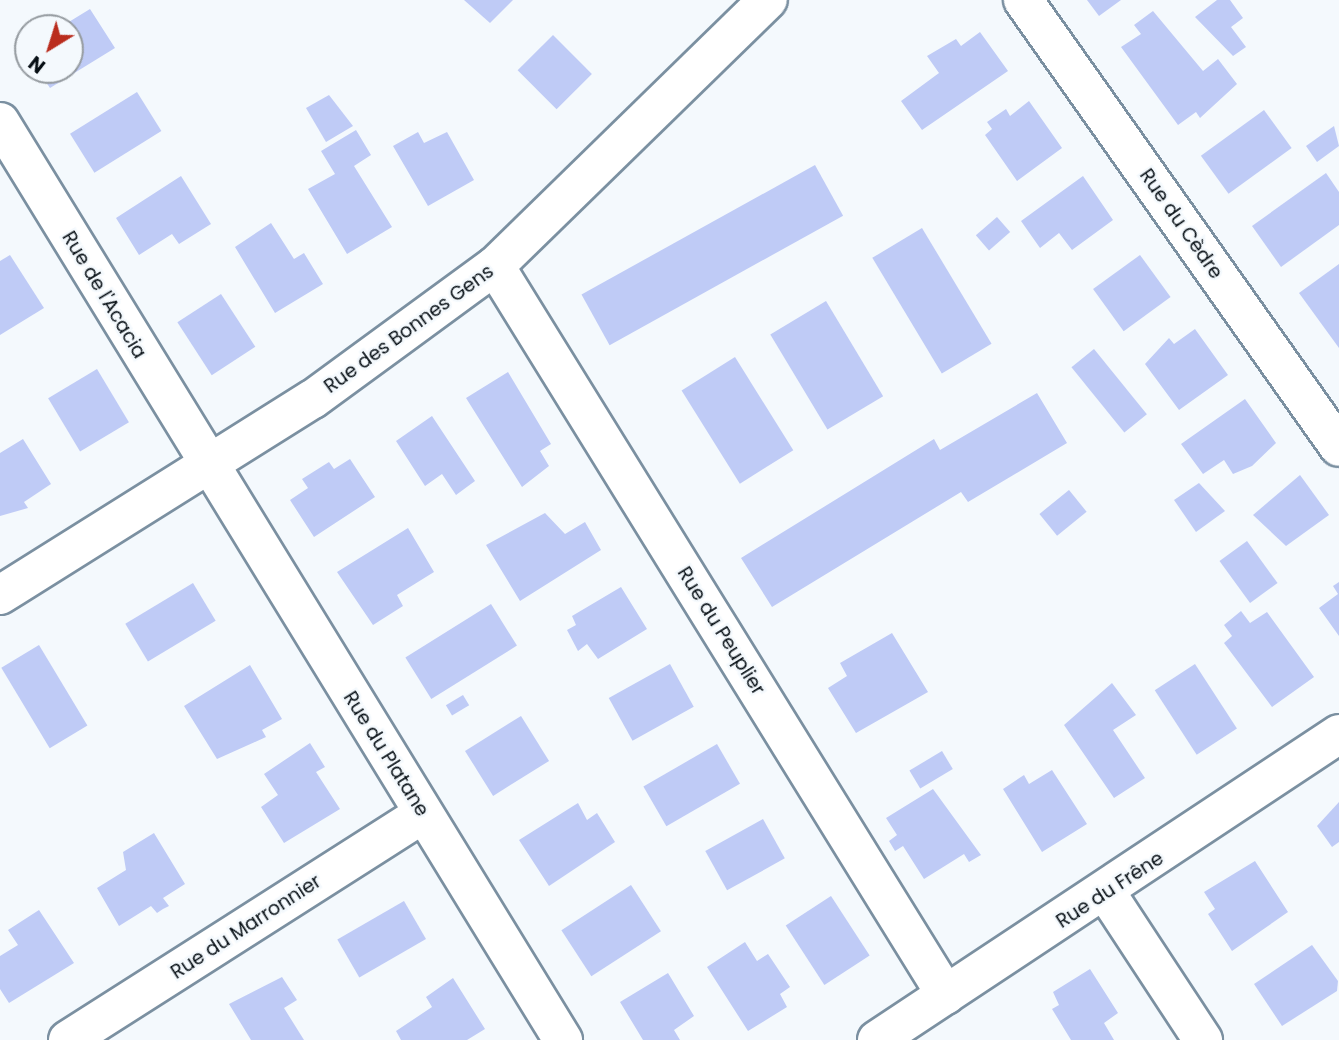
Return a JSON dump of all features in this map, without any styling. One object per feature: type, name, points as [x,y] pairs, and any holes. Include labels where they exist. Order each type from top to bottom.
[{"type":"street","name":"Rue des Bonnes Gens","points":[[0,595],[208,469],[495,266],[768,0]]},
{"type":"street","name":"Rue du Cèdre","points":[[1023,0],[1339,447]]},
{"type":"street","name":"Rue de l'Acacia","points":[[0,122],[208,469]]},
{"type":"street","name":"Rue du Peuplier","points":[[495,266],[946,995]]},
{"type":"street","name":"Rue du Platane","points":[[208,469],[564,1040]]},
{"type":"street","name":"Rue du Frêne","points":[[877,1040],[1107,894],[1339,734]]},
{"type":"street","name":"Rue du Marronnier","points":[[68,1040],[423,814]]},
{"type":"street","points":[[1107,894],[1203,1040]]},
{"type":"building","points":[[464,0],[513,0],[490,23]]},
{"type":"building","points":[[1087,0],[1121,0],[1099,16]]},
{"type":"building","points":[[1217,0],[1230,0],[1243,18],[1231,27],[1246,47],[1233,56],[1195,17]]},
{"type":"building","points":[[90,9],[115,48],[84,67],[84,14],[82,14]]},
{"type":"building","points":[[1153,11],[1203,71],[1218,59],[1237,84],[1200,118],[1196,112],[1178,125],[1121,47],[1141,34],[1134,25]]},
{"type":"building","points":[[980,32],[1008,71],[922,130],[901,101],[939,73],[927,56],[956,39],[961,46]]},
{"type":"building","points":[[553,35],[592,74],[557,109],[518,70]]},
{"type":"building","points":[[137,92],[161,131],[94,173],[70,134]]},
{"type":"building","points":[[329,95],[353,126],[326,142],[306,108]]},
{"type":"building","points":[[1029,101],[1062,148],[1017,181],[985,135],[992,129],[987,122],[1006,109],[1010,116]]},
{"type":"building","points":[[1264,110],[1292,148],[1229,194],[1201,156]]},
{"type":"building","points":[[1334,126],[1339,146],[1317,162],[1306,146]]},
{"type":"building","points":[[356,130],[371,155],[354,166],[392,227],[347,254],[308,189],[335,174],[321,151]]},
{"type":"building","points":[[418,132],[424,143],[447,132],[474,180],[428,206],[393,146]]},
{"type":"building","points":[[815,165],[843,216],[610,345],[581,294]]},
{"type":"building","points":[[1326,173],[1339,192],[1339,225],[1281,267],[1252,226]]},
{"type":"building","points":[[181,176],[211,224],[179,244],[172,234],[139,255],[116,218]]},
{"type":"building","points":[[1083,176],[1113,220],[1072,250],[1059,233],[1040,248],[1021,221]]},
{"type":"building","points":[[997,217],[1010,232],[989,250],[976,235]]},
{"type":"building","points":[[271,223],[294,259],[304,253],[323,284],[275,313],[235,247]]},
{"type":"building","points":[[922,228],[992,344],[942,374],[872,258]]},
{"type":"building","points":[[10,255],[44,308],[0,335],[0,261]]},
{"type":"building","points":[[1140,255],[1171,297],[1124,331],[1093,289]]},
{"type":"building","points":[[1339,264],[1339,348],[1299,293]]},
{"type":"building","points":[[221,294],[255,347],[212,375],[177,322]]},
{"type":"building","points":[[826,301],[883,396],[827,430],[770,334]]},
{"type":"building","points":[[1195,329],[1228,375],[1179,410],[1145,364],[1169,338],[1174,344]]},
{"type":"building","points":[[1094,349],[1147,414],[1124,433],[1071,367]]},
{"type":"building","points":[[735,357],[793,450],[740,484],[682,390]]},
{"type":"building","points":[[97,369],[129,422],[80,452],[48,398]]},
{"type":"building","points":[[508,372],[551,444],[540,451],[549,466],[522,487],[466,398]]},
{"type":"building","points":[[1037,393],[1067,443],[968,502],[961,492],[772,607],[741,558],[934,439],[940,450]]},
{"type":"building","points":[[1245,399],[1276,443],[1252,466],[1233,474],[1224,460],[1203,474],[1181,444]]},
{"type":"building","points":[[432,416],[475,481],[456,495],[442,474],[425,486],[396,441]]},
{"type":"building","points":[[23,439],[51,484],[24,502],[28,508],[0,516],[0,453]]},
{"type":"building","points":[[350,459],[375,497],[314,537],[290,500],[308,488],[302,479],[329,462],[334,469]]},
{"type":"building","points":[[1300,475],[1329,515],[1286,546],[1253,515]]},
{"type":"building","points":[[1199,483],[1225,511],[1196,532],[1174,500]]},
{"type":"building","points":[[1069,490],[1087,512],[1057,536],[1039,514]]},
{"type":"building","points":[[545,513],[565,534],[585,522],[601,550],[520,601],[486,545]]},
{"type":"building","points":[[408,528],[434,572],[397,595],[403,606],[373,625],[337,572]]},
{"type":"building","points":[[1247,541],[1278,583],[1250,603],[1219,561]]},
{"type":"building","points":[[1339,582],[1339,636],[1319,608],[1338,594],[1333,586]]},
{"type":"building","points":[[193,583],[216,621],[148,661],[125,624]]},
{"type":"building","points":[[621,587],[647,629],[598,659],[587,644],[578,651],[567,630],[576,625],[572,616]]},
{"type":"building","points":[[491,604],[517,646],[431,699],[405,658]]},
{"type":"building","points":[[1241,611],[1250,623],[1267,612],[1314,677],[1272,707],[1224,643],[1232,636],[1224,625]]},
{"type":"building","points":[[892,633],[928,692],[856,733],[828,688],[847,676],[840,663]]},
{"type":"building","points":[[39,645],[87,726],[50,748],[1,668]]},
{"type":"building","points":[[670,664],[694,707],[633,741],[609,698]]},
{"type":"building","points":[[1195,664],[1237,729],[1197,755],[1155,690]]},
{"type":"building","points":[[250,665],[282,719],[262,730],[266,737],[217,759],[184,706]]},
{"type":"building","points":[[1112,683],[1136,715],[1113,730],[1145,778],[1114,798],[1064,725]]},
{"type":"building","points":[[463,695],[469,705],[452,716],[446,705]]},
{"type":"building","points":[[521,716],[549,761],[493,796],[465,751]]},
{"type":"building","points":[[310,743],[325,767],[316,772],[340,809],[284,843],[261,807],[278,795],[264,774]]},
{"type":"building","points":[[717,744],[740,784],[666,826],[643,787]]},
{"type":"building","points":[[942,751],[953,769],[920,789],[909,771]]},
{"type":"building","points":[[1052,770],[1087,824],[1042,852],[1003,789],[1024,775],[1029,784]]},
{"type":"building","points":[[933,789],[981,855],[969,862],[964,854],[924,879],[903,846],[895,851],[889,841],[897,835],[886,818]]},
{"type":"building","points":[[1339,802],[1339,842],[1332,847],[1317,826]]},
{"type":"building","points":[[578,803],[587,820],[597,813],[615,842],[549,886],[519,840]]},
{"type":"building","points":[[763,819],[785,858],[727,890],[705,851]]},
{"type":"building","points":[[154,833],[185,884],[163,898],[169,906],[157,913],[151,906],[119,926],[97,888],[126,870],[123,852]]},
{"type":"building","points":[[1255,861],[1288,912],[1232,951],[1208,914],[1215,909],[1204,892]]},
{"type":"building","points":[[631,885],[661,931],[591,976],[561,930]]},
{"type":"building","points":[[831,896],[870,956],[824,985],[786,925]]},
{"type":"building","points":[[404,901],[426,939],[359,978],[337,940]]},
{"type":"building","points":[[39,910],[74,963],[9,1003],[0,989],[0,956],[18,945],[8,930]]},
{"type":"building","points":[[745,942],[757,961],[768,954],[790,987],[780,994],[787,1007],[748,1031],[707,967]]},
{"type":"building","points":[[1312,945],[1338,981],[1337,991],[1282,1026],[1254,984]]},
{"type":"building","points":[[1090,969],[1118,1013],[1104,1023],[1114,1040],[1071,1040],[1052,1009],[1059,1005],[1053,992]]},
{"type":"building","points":[[668,973],[694,1016],[674,1030],[680,1040],[643,1040],[620,1002]]},
{"type":"building","points":[[282,977],[297,1000],[284,1008],[304,1040],[251,1040],[229,1004]]},
{"type":"building","points":[[453,978],[485,1029],[467,1040],[401,1040],[396,1031],[432,1007],[426,997]]}]
